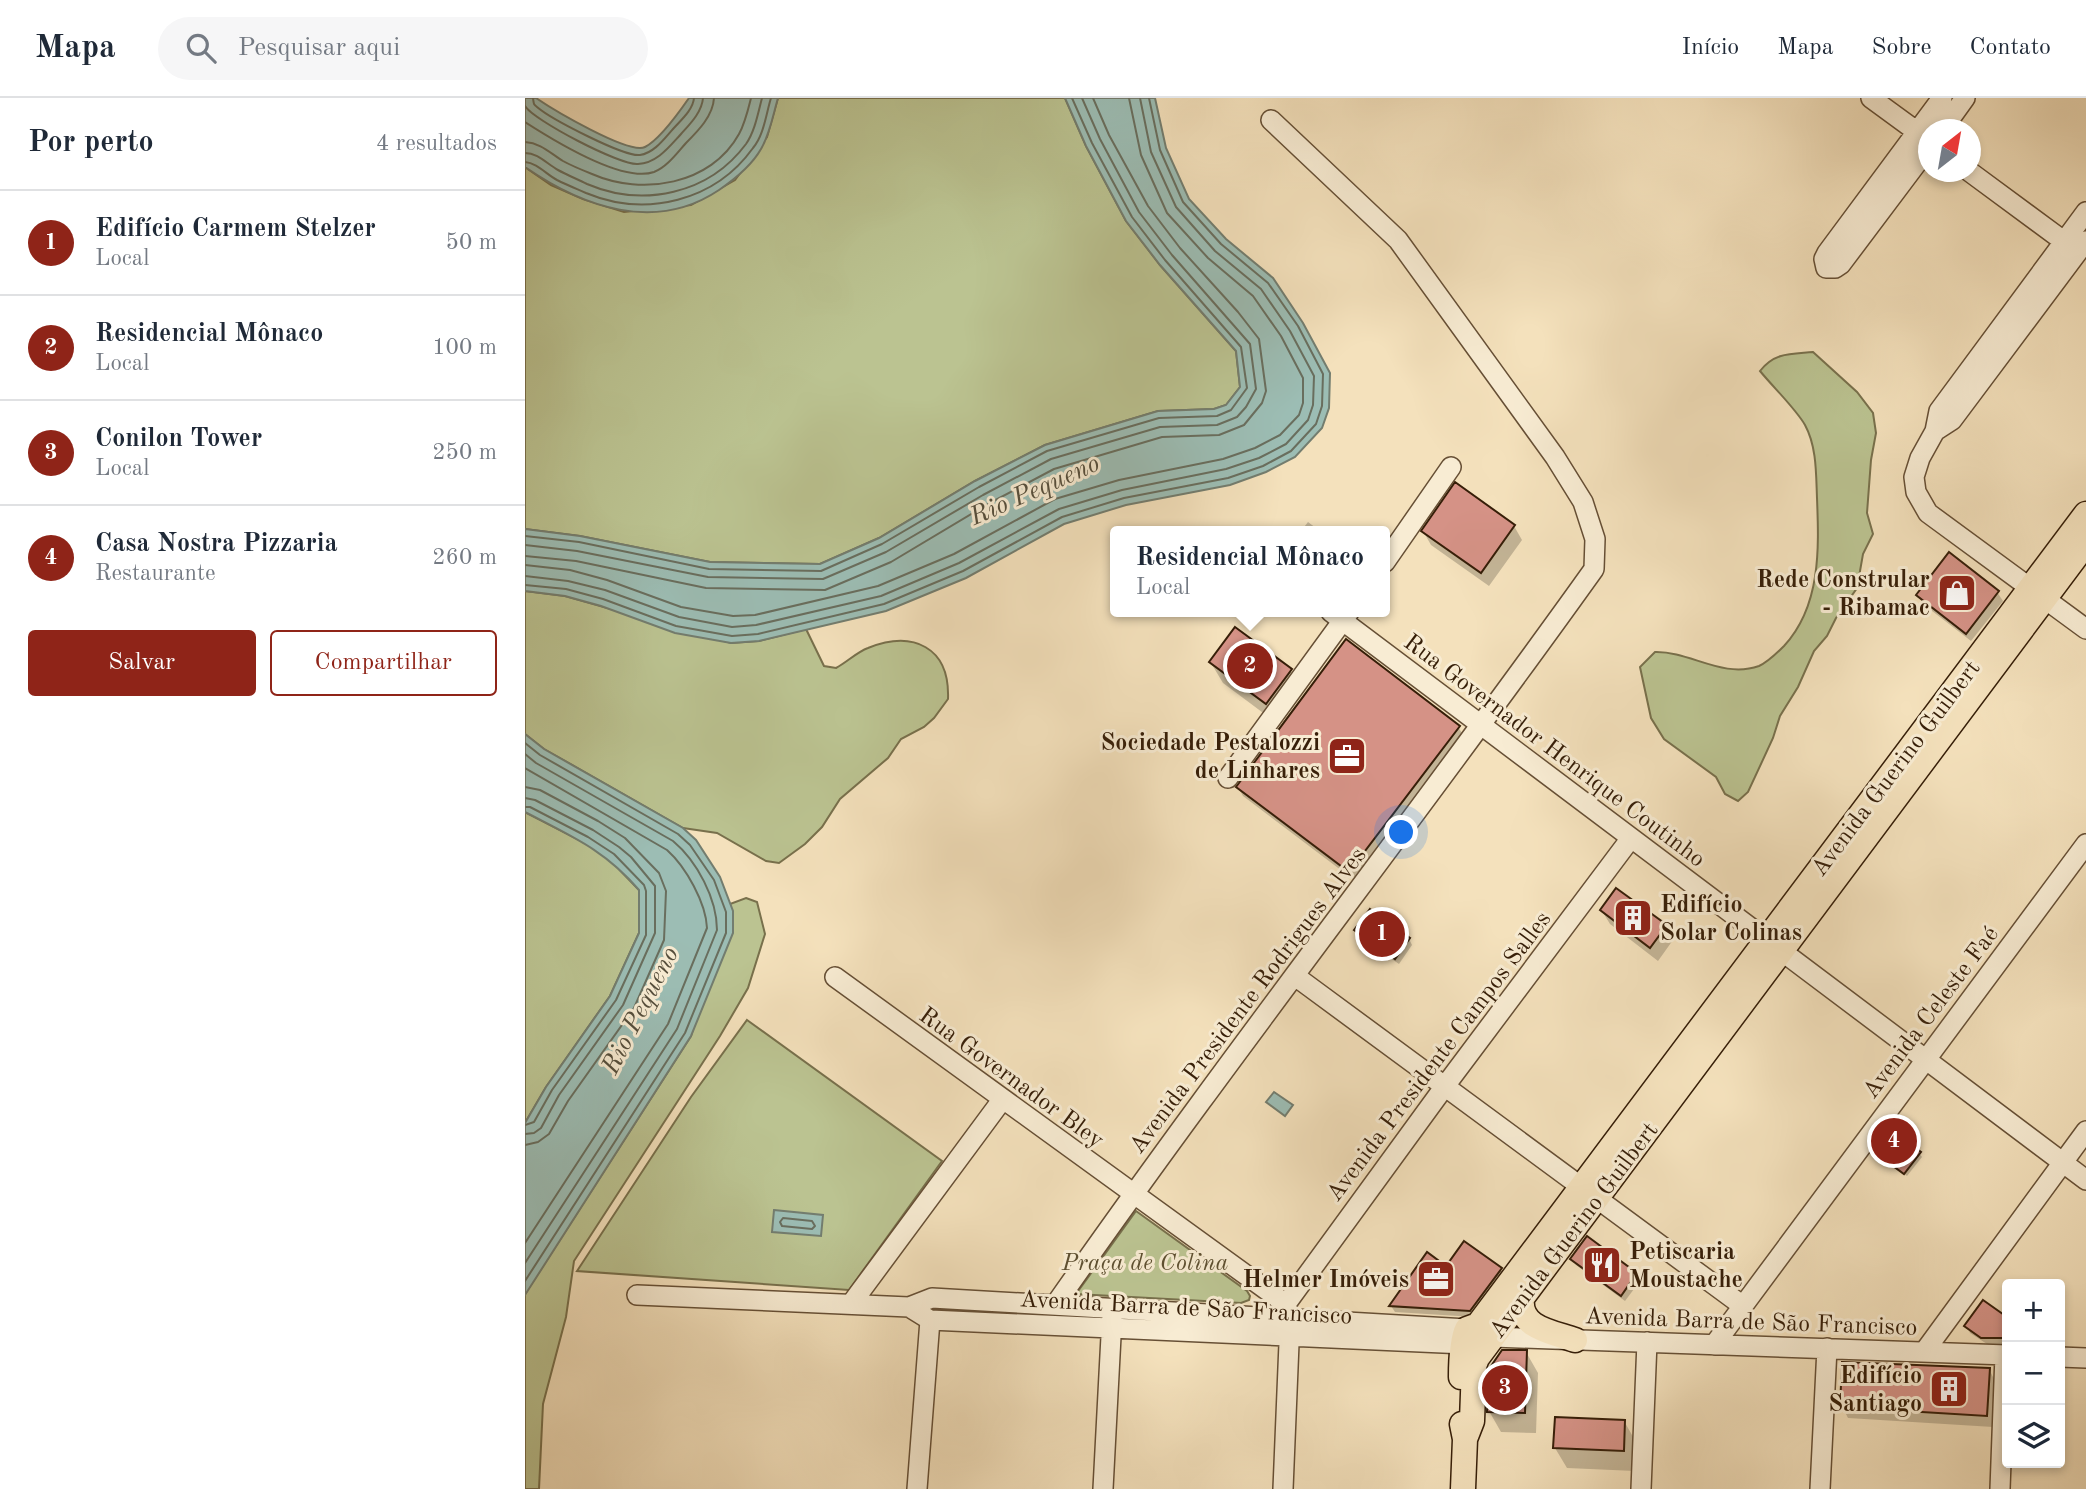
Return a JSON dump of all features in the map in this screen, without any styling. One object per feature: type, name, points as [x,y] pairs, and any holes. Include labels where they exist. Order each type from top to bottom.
[{"type":"main road","name":"Avenida Guerino Guilbert","points":[[1478,1336],[1589,1193],[2037,593],[2086,514]]},
{"type":"main road","name":"Avenida Guerino Guilbert","points":[[2037,593],[2086,542]]},
{"type":"main road","name":"Avenida Guerino Guilbert","points":[[1478,1336],[1522,1298],[1589,1193]]},
{"type":"main road","points":[[1522,1298],[1521,1308],[1525,1319],[1536,1326],[1575,1340]]},
{"type":"main road","points":[[1463,1489],[1465,1439],[1472,1421],[1478,1336]]},
{"type":"street","points":[[1871,98],[1918,135]]},
{"type":"street","points":[[1934,119],[1942,98]]},
{"type":"street","points":[[1950,119],[1965,98]]},
{"type":"street","name":"Avenida Presidente Rodrigues Alves","points":[[1055,1305],[1132,1194],[1482,726],[1594,569],[1595,539],[1583,502],[1555,457],[1398,240],[1271,120]]},
{"type":"street","points":[[1925,140],[1842,264],[1835,268],[1826,268],[1824,260],[1827,253],[1925,140]]},
{"type":"street","points":[[1981,180],[2078,248]]},
{"type":"street","points":[[2086,212],[2078,248],[1939,411],[1935,430],[1920,458],[1914,477],[1916,492],[1928,513],[2086,629]]},
{"type":"street","points":[[1390,555],[1451,467]]},
{"type":"street","points":[[1228,778],[1340,617]]},
{"type":"street","name":"Rua Governador Henrique Coutinho","points":[[1344,617],[1482,726],[2074,1171]]},
{"type":"street","name":"Avenida Presidente Campos Salles","points":[[1289,1320],[1444,1086],[1631,838]]},
{"type":"street","name":"Avenida Celeste Faé","points":[[1714,1345],[2086,844]]},
{"type":"street","points":[[1295,976],[1742,1306]]},
{"type":"street","name":"Rua Governador Bley","points":[[835,977],[1132,1194],[1289,1320]]},
{"type":"street","points":[[851,1304],[1002,1100]]},
{"type":"street","points":[[2074,1171],[2086,1131]]},
{"type":"street","points":[[1931,1352],[2074,1171],[2086,1151]]},
{"type":"street","name":"Avenida Barra de São Francisco","points":[[637,1294],[909,1307],[932,1298],[1289,1320],[1478,1336],[2002,1355]]},
{"type":"street","name":"Avenida Barra de São Francisco","points":[[909,1307],[930,1320],[1112,1329],[1289,1320]]},
{"type":"street","points":[[1103,1489],[1112,1308]]},
{"type":"street","points":[[917,1489],[930,1320]]},
{"type":"street","points":[[1283,1489],[1289,1320]]},
{"type":"street","points":[[1641,1489],[1647,1342]]},
{"type":"street","points":[[1821,1489],[1827,1349]]},
{"type":"street","points":[[2065,1357],[2086,1357]]},
{"type":"street","points":[[2000,1489],[2004,1405]]},
{"type":"green space","points":[[778,98],[1065,98],[1086,146],[1126,221],[1160,265],[1236,351],[1240,387],[1226,405],[1214,409],[1158,411],[1045,445],[975,481],[879,538],[820,564],[710,562],[580,536],[525,529],[525,167],[551,185],[624,212],[691,205],[735,180],[767,137]]},
{"type":"green space","points":[[1813,352],[1857,392],[1873,413],[1876,433],[1867,513],[1873,534],[1863,554],[1857,588],[1827,636],[1814,651],[1798,687],[1780,716],[1748,792],[1738,801],[1725,794],[1716,777],[1664,739],[1651,718],[1640,667],[1655,652],[1732,669],[1759,666],[1778,652],[1796,630],[1805,613],[1815,576],[1818,537],[1815,461],[1812,442],[1805,425],[1760,371],[1778,357]]},
{"type":"green space","points":[[525,591],[565,596],[731,643],[759,641],[806,629],[824,666],[836,668],[868,648],[900,641],[914,643],[926,647],[943,667],[948,699],[934,718],[924,727],[901,739],[888,758],[840,799],[822,827],[805,844],[779,863],[766,861],[717,833],[683,828],[544,749],[525,734]]},
{"type":"green space","points":[[525,812],[585,843],[610,860],[639,890],[639,933],[610,996],[546,1087],[525,1123]]},
{"type":"green space","points":[[746,898],[757,902],[765,934],[748,988],[720,1036],[574,1261],[566,1317],[543,1404],[539,1489],[525,1489],[525,1294],[691,1036],[730,904]]},
{"type":"green space","points":[[747,1020],[942,1161],[849,1290],[577,1271],[691,1097]]},
{"type":"green space","name":"Praça de Colina","points":[[1136,1211],[1247,1291],[1249,1300],[1241,1303],[1076,1294]]},
{"type":"water","points":[[525,98],[536,98],[590,130],[636,148],[645,147],[657,138],[689,98],[778,98],[764,143],[753,161],[737,176],[695,203],[670,210],[645,212],[620,210],[571,194],[525,167]]},
{"type":"water","name":"Rio Pequeno","points":[[1065,98],[1155,98],[1166,148],[1189,199],[1226,239],[1273,278],[1303,323],[1330,373],[1329,408],[1322,428],[1295,457],[1266,472],[1230,485],[1126,505],[1064,524],[966,578],[886,611],[759,641],[731,643],[675,633],[601,606],[565,596],[525,591],[525,529],[580,536],[710,562],[820,564],[879,538],[975,481],[1045,445],[1158,411],[1214,409],[1226,405],[1240,387],[1236,351],[1160,265],[1126,221],[1086,146]]},
{"type":"water","name":"Rio Pequeno","points":[[525,734],[544,749],[683,828],[696,840],[720,877],[733,911],[733,933],[691,1036],[525,1295],[525,1123],[546,1087],[610,996],[639,933],[639,890],[600,854],[525,812]]},
{"type":"water","points":[[1274,1092],[1293,1105],[1285,1116],[1266,1102]]},
{"type":"water","points":[[774,1210],[823,1215],[821,1236],[772,1232]]},
{"type":"building","points":[[1455,482],[1515,525],[1481,573],[1421,531]]},
{"type":"building","name":"Rede Constrular - Ribamac","points":[[1949,552],[1999,591],[1966,634],[1916,595]]},
{"type":"building","points":[[1235,627],[1292,669],[1266,704],[1209,662]]},
{"type":"building","name":"Sociedade Pestalozzi de Linhares","points":[[1346,639],[1460,726],[1349,872],[1236,787]]},
{"type":"building","name":"Edifício Solar Colinas","points":[[1616,888],[1667,925],[1650,948],[1600,910]]},
{"type":"building","points":[[1370,909],[1410,938],[1395,959],[1354,930]]},
{"type":"building","points":[[1891,1130],[1921,1152],[1904,1174],[1874,1152]]},
{"type":"building","name":"Petiscaria Moustache","points":[[1587,1236],[1637,1273],[1621,1296],[1570,1259]]},
{"type":"building","name":"Helmer Imóveis","points":[[1464,1241],[1502,1268],[1470,1311],[1389,1306],[1427,1252],[1446,1266]]},
{"type":"building","points":[[1983,1300],[2002,1313],[2002,1338],[1981,1338],[1964,1326]]},
{"type":"building","points":[[1502,1350],[1527,1350],[1525,1413],[1487,1412],[1489,1369]]},
{"type":"building","points":[[1842,1362],[1990,1368],[1987,1416],[1840,1407]]},
{"type":"building","points":[[1555,1417],[1625,1420],[1624,1451],[1553,1448]]},
{"type":"place","name":"Rede Constrular - Ribamac","points":[[1957,593]]},
{"type":"place","name":"Residencial Mônaco","points":[[1250,666]]},
{"type":"place","name":"Sociedade Pestalozzi de Linhares","points":[[1347,756]]},
{"type":"place","name":"Edifício Solar Colinas","points":[[1633,918]]},
{"type":"place","name":"Edifício Carmem Stelzer","points":[[1382,934]]},
{"type":"place","name":"Casa Nostra Pizzaria","points":[[1894,1141]]},
{"type":"place","name":"Petiscaria Moustache","points":[[1602,1265]]},
{"type":"place","name":"Helmer Imóveis","points":[[1436,1279]]},
{"type":"place","name":"Conilon Tower","points":[[1505,1388]]},
{"type":"place","name":"Edifício Santiago","points":[[1949,1389]]}]
